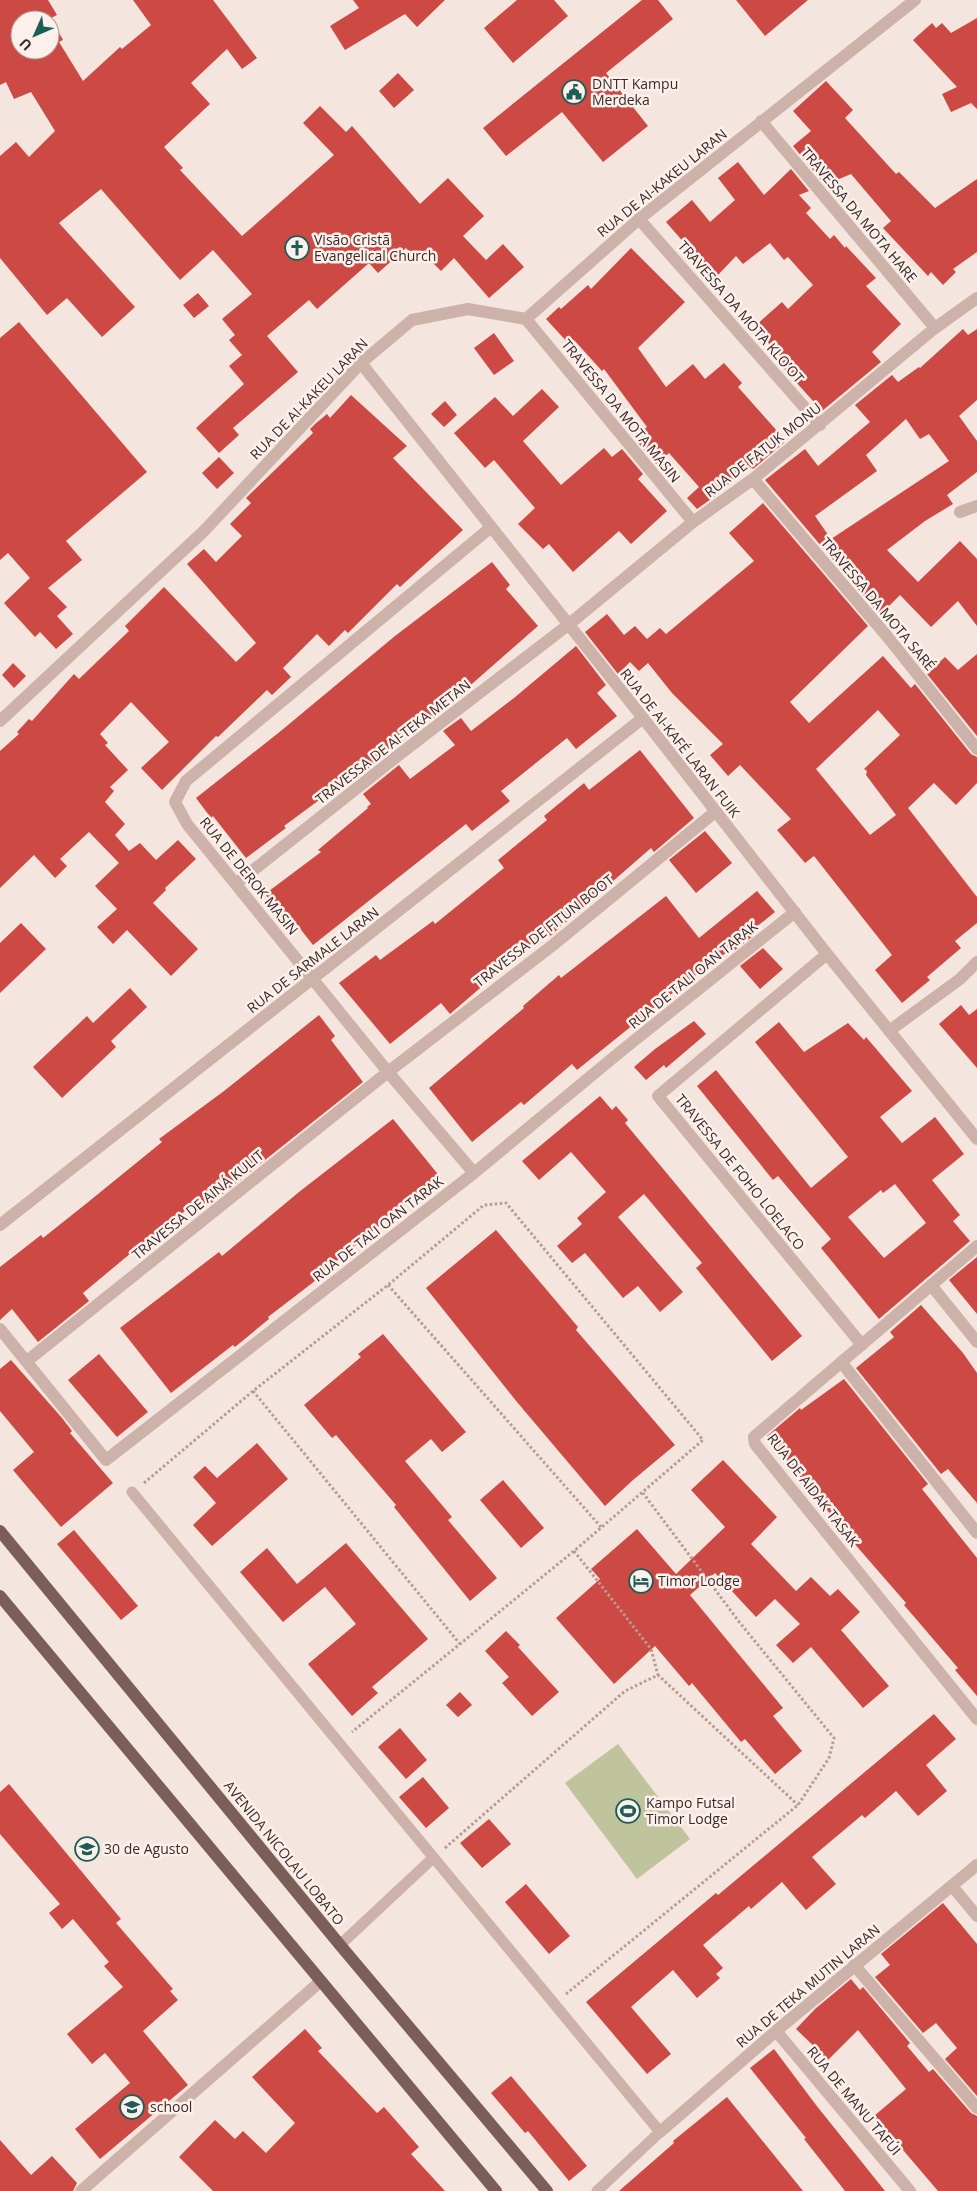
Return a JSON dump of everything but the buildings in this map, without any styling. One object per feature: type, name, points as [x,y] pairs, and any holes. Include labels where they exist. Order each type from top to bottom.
[{"type":"main road","name":"AVENIDA NICOLAU LOBATO","points":[[0,1531],[340,1945],[547,2191]]},
{"type":"main road","points":[[0,1596],[496,2191]]},
{"type":"street","name":"RUA DE AI-KAKEU LARAN","points":[[0,721],[204,530],[362,364],[412,320],[468,309],[526,319],[640,219],[915,0]]},
{"type":"street","name":"TRAVESSA DA MOTA HARE","points":[[761,121],[935,328]]},
{"type":"street","name":"TRAVESSA DA MOTA KLO’OT","points":[[640,219],[820,425]]},
{"type":"street","name":"RUA DE FATUK MONU","points":[[568,625],[693,522],[753,479],[820,425],[935,328],[977,298]]},
{"type":"street","name":"TRAVESSA DA MOTA MASIN","points":[[526,319],[693,522]]},
{"type":"street","name":"RUA DE AI-KAFÉ LARAN FUIK","points":[[362,364],[490,528],[643,718],[827,954],[977,1139]]},
{"type":"street","name":"TRAVESSA DA MOTA SARÉ","points":[[753,479],[886,635],[977,749]]},
{"type":"street","points":[[960,512],[977,506]]},
{"type":"street","name":"RUA DE DEROK MASIN","points":[[474,1173],[388,1072],[237,883],[187,824],[176,802],[186,781],[490,528]]},
{"type":"street","name":"TRAVESSA DE AI-TEKA METAN","points":[[237,883],[400,754],[568,625]]},
{"type":"street","name":"RUA DE SARMALE LARAN","points":[[0,1225],[643,718]]},
{"type":"street","name":"TRAVESSA DE FITUN BOOT","points":[[388,1072],[553,945],[715,812]]},
{"type":"street","name":"RUA DE TALI OAN TARAK","points":[[0,1329],[106,1460],[474,1173],[620,1052],[795,912]]},
{"type":"street","name":"TRAVESSA DE FOHO LOELACO","points":[[827,954],[658,1096],[862,1344]]},
{"type":"street","points":[[889,1031],[960,978],[977,962]]},
{"type":"street","name":"TRAVESSA DE AINÁ KULIT","points":[[26,1361],[388,1072]]},
{"type":"street","name":"RUA DE AIDAK TASAK","points":[[977,1246],[754,1437],[755,1444],[977,1719]]},
{"type":"street","points":[[931,1285],[977,1342]]},
{"type":"street","points":[[841,1362],[977,1534]]},
{"type":"street","name":"RUA DE TEKA MUTIN LARAN","points":[[660,2132],[854,1965],[977,1865]]},
{"type":"street","points":[[952,1886],[977,1916]]},
{"type":"street","points":[[854,1965],[977,2108]]},
{"type":"street","points":[[81,2191],[322,1981]]},
{"type":"street","name":"RUA DE MANU TAFÚI","points":[[776,2031],[910,2191]]},
{"type":"lane","points":[[132,1492],[660,2132],[597,2191]]},
{"type":"lane","points":[[340,1945],[433,1858]]},
{"type":"path","points":[[132,1492],[253,1391],[388,1285],[484,1205],[506,1203],[703,1440],[601,1526],[574,1552],[338,1743]]},
{"type":"path","points":[[388,1285],[601,1526]]},
{"type":"path","points":[[253,1391],[460,1644]]},
{"type":"path","points":[[553,2004],[798,1805],[829,1758],[834,1738],[740,1623],[643,1492]]},
{"type":"path","points":[[574,1552],[651,1649],[658,1675],[798,1805]]},
{"type":"path","points":[[433,1858],[625,1691],[658,1675]]},
{"type":"green space","name":"Kampo Futsal Timor Lodge","points":[[618,1744],[690,1839],[637,1879],[565,1783]]},
{"type":"place","name":"DNTT Kampu Merdeka","points":[[574,92]]},
{"type":"place","name":"Visão Cristã Evangelical Church","points":[[297,248]]},
{"type":"place","name":"Timor Lodge","points":[[641,1581]]},
{"type":"place","name":"Kampo Futsal Timor Lodge","points":[[628,1811]]},
{"type":"place","name":"30 de Agusto","points":[[87,1849]]},
{"type":"place","name":"school","points":[[132,2107]]}]
